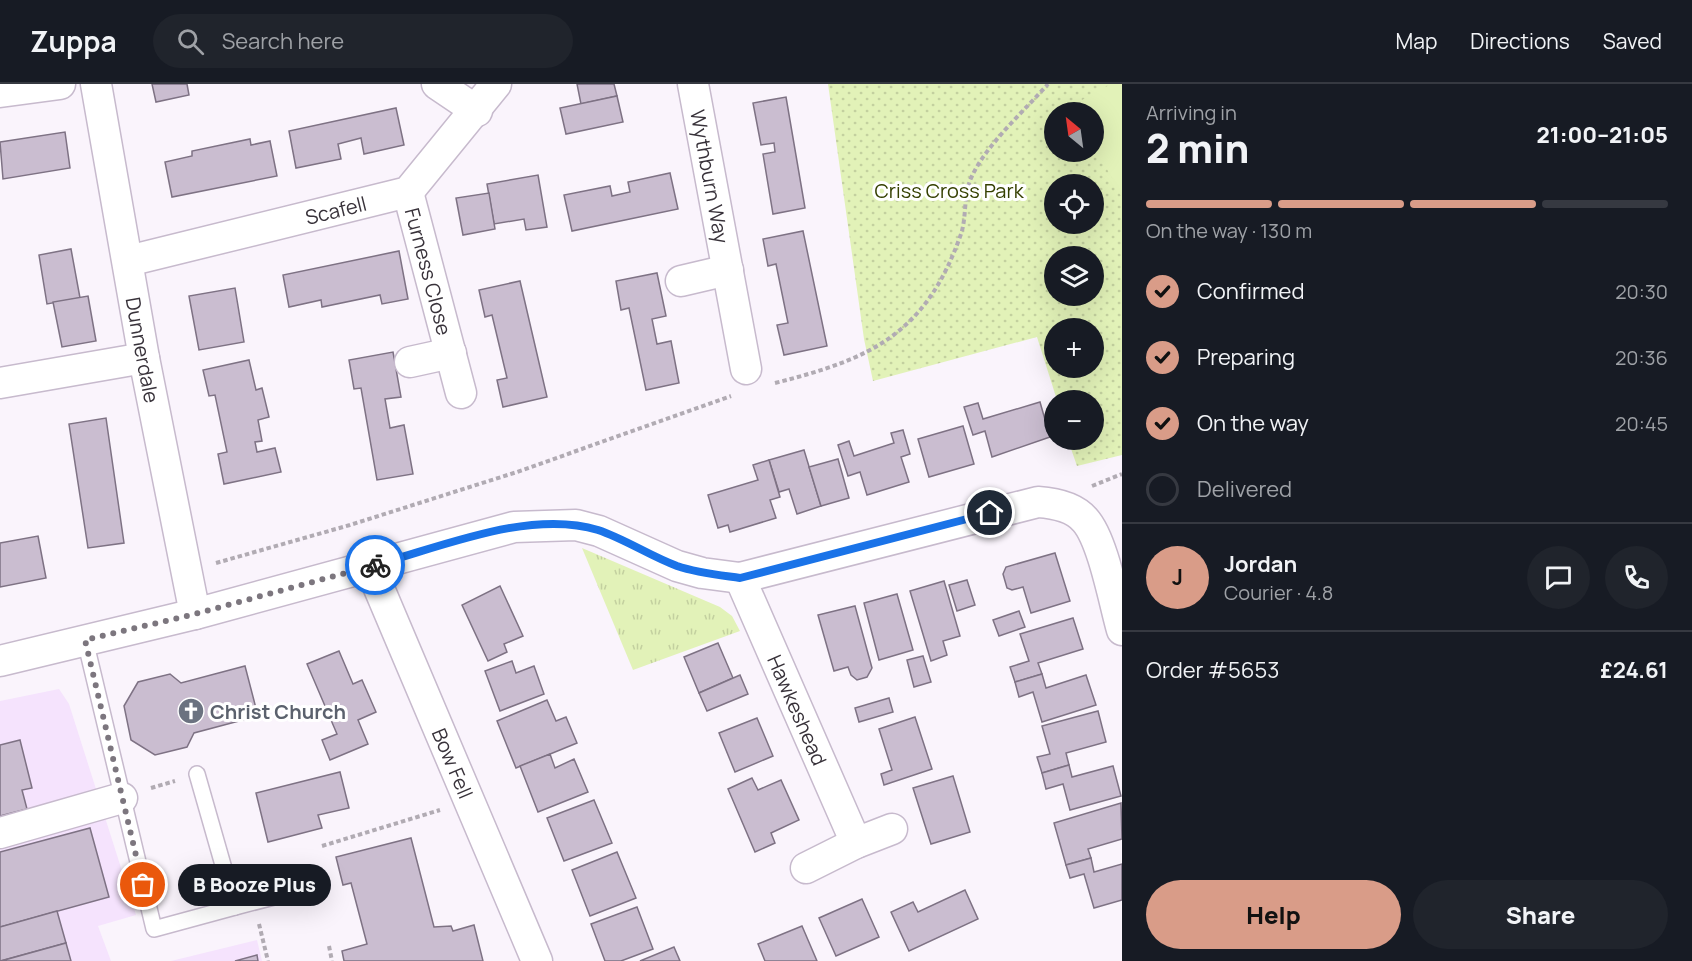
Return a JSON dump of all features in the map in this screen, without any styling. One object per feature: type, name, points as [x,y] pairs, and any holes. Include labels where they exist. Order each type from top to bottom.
[{"type":"street","points":[[0,92],[60,84]]},
{"type":"street","name":"Dunnerdale","points":[[96,84],[144,357],[195,614]]},
{"type":"street","points":[[438,84],[477,111]]},
{"type":"street","points":[[408,192],[477,111],[496,84]]},
{"type":"street","name":"Wythburn Way","points":[[693,84],[751,382]]},
{"type":"street","name":"Scafell","points":[[128,261],[408,192]]},
{"type":"street","name":"Furness Close","points":[[408,192],[461,393]]},
{"type":"street","name":"Wythburn Way","points":[[681,281],[728,270]]},
{"type":"street","name":"Furness Close","points":[[410,362],[451,353]]},
{"type":"street","points":[[0,383],[144,357]]},
{"type":"street","points":[[0,661],[195,614],[514,526],[576,525],[599,531],[677,566],[702,573],[740,578],[1013,507],[1053,503],[1084,519],[1097,540],[1122,630]]},
{"type":"street","name":"Bow Fell","points":[[370,567],[537,961]]},
{"type":"street","name":"Hawkeshead","points":[[740,578],[856,843]]},
{"type":"street","points":[[0,833],[122,798]]},
{"type":"street","points":[[806,868],[856,843],[892,829]]},
{"type":"lane","points":[[85,640],[154,929],[320,885]]},
{"type":"lane","points":[[197,774],[235,907]]},
{"type":"path","points":[[186,572],[350,525],[517,472],[751,382],[824,371],[876,349],[912,321],[939,280],[962,232],[971,176],[987,153],[1048,84]]},
{"type":"path","points":[[122,798],[197,774]]},
{"type":"path","points":[[322,846],[469,801]]},
{"type":"path","points":[[253,902],[268,961]]},
{"type":"path","points":[[329,946],[332,961]]},
{"type":"shaded area","points":[[59,689],[69,704],[136,915],[98,926],[111,961],[0,961],[0,701]]},
{"type":"shaded area","points":[[257,940],[262,961],[171,961]]},
{"type":"green space","name":"Criss Cross Park","points":[[828,84],[1122,84],[1122,455],[1077,466],[1071,450],[1104,450],[1104,390],[1054,390],[1050,378],[1104,378],[1104,318],[1044,318],[1044,359],[1037,337],[873,381],[864,339]]},
{"type":"green space","points":[[1111,84],[1122,84],[1122,198],[1103,162],[1104,102],[1078,102]]},
{"type":"green space","points":[[582,548],[720,607],[732,616],[740,631],[633,670]]},
{"type":"building","points":[[152,84],[187,84],[189,95],[156,102]]},
{"type":"building","points":[[577,84],[614,84],[617,96],[581,104]]},
{"type":"building","points":[[617,96],[623,122],[566,134],[560,108]]},
{"type":"building","points":[[786,97],[805,208],[773,214],[763,154],[775,152],[774,143],[761,145],[753,103]]},
{"type":"building","points":[[396,108],[404,145],[364,154],[361,138],[338,144],[341,159],[296,168],[289,131]]},
{"type":"building","points":[[65,132],[70,168],[3,179],[0,142]]},
{"type":"building","points":[[250,139],[251,145],[270,141],[277,176],[172,197],[165,162],[192,156],[192,151]]},
{"type":"building","points":[[670,173],[678,209],[572,231],[564,195],[610,186],[612,196],[630,192],[628,182]]},
{"type":"building","points":[[538,175],[547,227],[526,230],[524,219],[494,224],[487,184]]},
{"type":"building","points":[[489,193],[495,229],[463,235],[456,198]]},
{"type":"building","points":[[803,231],[827,346],[784,355],[777,325],[788,323],[776,264],[768,266],[763,239]]},
{"type":"building","points":[[71,249],[80,298],[47,304],[39,255]]},
{"type":"building","points":[[399,251],[408,299],[382,304],[380,295],[322,307],[321,300],[289,307],[283,275]]},
{"type":"building","points":[[657,273],[666,316],[652,319],[657,344],[671,341],[679,383],[646,390],[629,308],[621,310],[616,281]]},
{"type":"building","points":[[520,281],[547,397],[503,407],[497,380],[507,378],[492,315],[485,317],[479,290]]},
{"type":"building","points":[[235,288],[244,342],[199,350],[189,296]]},
{"type":"building","points":[[88,296],[96,341],[62,347],[53,302]]},
{"type":"building","points":[[393,352],[401,397],[385,399],[390,428],[404,425],[413,474],[377,480],[361,388],[354,389],[349,360]]},
{"type":"building","points":[[249,360],[256,390],[262,388],[269,417],[258,420],[262,441],[255,442],[257,452],[275,448],[281,472],[224,484],[218,454],[227,452],[215,395],[209,396],[203,370]]},
{"type":"building","points":[[1040,402],[1044,416],[1044,439],[992,457],[985,431],[973,435],[964,407],[978,403],[983,419]]},
{"type":"building","points":[[106,418],[124,543],[88,548],[69,424]]},
{"type":"building","points":[[963,426],[974,464],[929,477],[918,439]]},
{"type":"building","points":[[903,430],[910,454],[901,457],[909,482],[867,495],[860,472],[848,476],[838,445],[849,441],[854,456],[894,443],[891,433]]},
{"type":"building","points":[[804,450],[821,506],[797,514],[789,489],[779,492],[769,460]]},
{"type":"building","points":[[838,459],[849,498],[821,506],[809,467]]},
{"type":"building","points":[[769,460],[780,497],[770,500],[776,518],[730,532],[728,525],[718,528],[708,495],[758,480],[753,465]]},
{"type":"building","points":[[38,536],[46,578],[0,587],[0,543]]},
{"type":"building","points":[[1055,553],[1070,601],[1031,613],[1023,587],[1012,590],[1007,588],[1003,574],[1006,567]]},
{"type":"building","points":[[967,580],[975,605],[957,611],[949,585]]},
{"type":"building","points":[[944,581],[960,636],[943,641],[947,655],[931,661],[910,591]]},
{"type":"building","points":[[500,586],[523,636],[504,644],[507,652],[488,661],[462,605]]},
{"type":"building","points":[[897,594],[913,650],[879,660],[864,603]]},
{"type":"building","points":[[855,606],[872,668],[867,677],[857,680],[851,675],[848,667],[834,671],[818,615]]},
{"type":"building","points":[[1019,611],[1025,627],[999,636],[993,620]]},
{"type":"building","points":[[1073,618],[1083,649],[1038,663],[1042,674],[1015,682],[1010,667],[1029,661],[1020,634]]},
{"type":"building","points":[[718,643],[733,678],[699,693],[684,657]]},
{"type":"building","points":[[339,651],[353,684],[362,680],[376,712],[358,720],[368,744],[330,760],[322,740],[337,734],[307,664]]},
{"type":"building","points":[[923,656],[931,682],[914,687],[907,660]]},
{"type":"building","points":[[512,661],[516,673],[534,666],[544,694],[500,711],[485,671]]},
{"type":"building","name":"Christ Church","points":[[245,666],[258,716],[194,733],[187,747],[155,755],[131,740],[124,706],[138,682],[170,674],[181,683]]},
{"type":"building","points":[[1042,674],[1046,688],[1086,675],[1096,705],[1042,722],[1033,692],[1019,697],[1015,682]]},
{"type":"building","points":[[740,675],[748,694],[707,711],[699,693]]},
{"type":"building","points":[[889,698],[893,712],[859,722],[855,708]]},
{"type":"building","points":[[547,700],[556,721],[566,717],[577,743],[516,768],[497,721]]},
{"type":"building","points":[[1098,711],[1106,742],[1066,753],[1069,765],[1042,773],[1037,757],[1050,754],[1042,726]]},
{"type":"building","points":[[915,717],[932,769],[884,785],[881,774],[892,770],[879,729]]},
{"type":"building","points":[[757,718],[773,756],[735,772],[719,733]]},
{"type":"building","points":[[20,740],[32,788],[22,790],[27,809],[0,816],[0,745]]},
{"type":"building","points":[[550,754],[555,768],[574,759],[588,792],[538,812],[520,766]]},
{"type":"building","points":[[1069,765],[1072,777],[1113,766],[1121,796],[1070,810],[1063,784],[1046,789],[1042,773]]},
{"type":"building","points":[[340,772],[349,808],[318,815],[322,828],[268,842],[256,793]]},
{"type":"building","points":[[953,776],[970,832],[931,844],[913,788]]},
{"type":"building","points":[[752,778],[758,790],[781,780],[799,820],[771,833],[775,843],[755,852],[728,789]]},
{"type":"building","points":[[594,800],[612,843],[564,861],[547,818]]},
{"type":"building","points":[[1121,803],[1122,839],[1088,849],[1091,858],[1066,865],[1054,823]]},
{"type":"building","points":[[90,828],[109,897],[0,927],[0,852]]},
{"type":"building","points":[[411,838],[434,927],[451,926],[453,931],[474,925],[483,961],[344,961],[342,951],[367,944],[351,883],[343,885],[336,857]]},
{"type":"building","points":[[617,852],[636,898],[590,916],[572,870]]},
{"type":"building","points":[[1091,858],[1094,872],[1122,864],[1122,900],[1094,908],[1084,874],[1070,878],[1066,865]]},
{"type":"building","points":[[965,890],[978,919],[909,951],[891,912],[913,902],[918,912]]},
{"type":"building","points":[[862,899],[879,937],[836,956],[819,918]]},
{"type":"building","points":[[637,907],[653,949],[621,961],[605,961],[591,924]]},
{"type":"building","points":[[57,911],[66,943],[0,961],[0,927]]},
{"type":"building","points":[[802,926],[817,961],[765,961],[758,944]]},
{"type":"building","points":[[66,943],[71,961],[1,961]]},
{"type":"building","points":[[674,947],[680,961],[640,961]]},
{"type":"building","points":[[257,955],[258,961],[235,961]]},
{"type":"way so far","points":[[143,885],[85,640],[195,614],[375,565]]},
{"type":"place","name":"Christ Church","points":[[191,711]]},
{"type":"place","name":"B Booze Plus","points":[[143,885]]},
{"type":"route","points":[[375,565],[514,526],[576,525],[599,531],[677,566],[702,573],[740,578],[990,513]]}]
